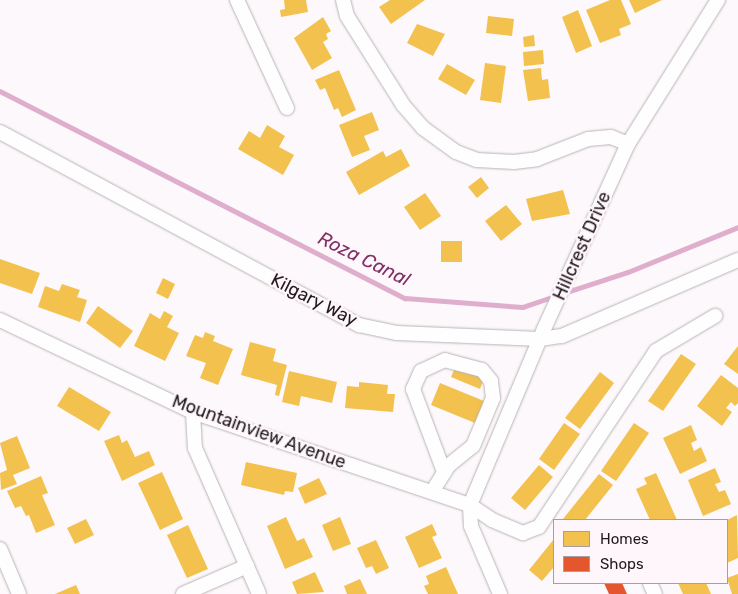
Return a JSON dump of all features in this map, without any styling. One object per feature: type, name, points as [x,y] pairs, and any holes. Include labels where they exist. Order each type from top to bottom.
[{"type":"street","points":[[237,0],[287,108]]},
{"type":"street","points":[[343,0],[347,16],[403,105],[423,128],[456,152],[477,160],[514,162],[537,159],[588,139],[610,137],[628,144]]},
{"type":"street","name":"Hillcrest Drive","points":[[470,505],[542,334],[628,144],[718,0]]},
{"type":"street","name":"Kilgary Way","points":[[0,132],[359,325],[397,333],[542,334],[562,336],[738,260]]},
{"type":"street","name":"Mountainview Avenue","points":[[0,320],[193,412],[470,505],[517,532],[531,531],[539,527],[656,352],[715,316]]},
{"type":"street","points":[[432,492],[444,472],[458,456],[472,446],[485,421],[493,390],[488,374],[482,370],[445,360],[421,371],[413,389],[444,472]]},
{"type":"street","points":[[193,412],[196,448],[259,594]]},
{"type":"street","points":[[470,505],[471,526],[500,594]]},
{"type":"street","points":[[0,549],[20,594]]},
{"type":"street","points":[[183,594],[247,566]]},
{"type":"building: Homes","points":[[284,0],[306,0],[308,12],[281,17],[280,10],[285,9]]},
{"type":"building: Homes","points":[[390,0],[425,0],[391,24],[379,7]]},
{"type":"building: Homes","points":[[610,0],[621,0],[631,24],[619,29],[621,35],[600,43],[586,10]]},
{"type":"building: Homes","points":[[629,0],[662,0],[635,13]]},
{"type":"building: Homes","points":[[578,10],[592,46],[576,53],[562,17]]},
{"type":"building: Homes","points":[[488,16],[514,19],[512,36],[486,33]]},
{"type":"building: Homes","points":[[323,17],[331,31],[326,34],[328,39],[323,42],[332,58],[312,70],[294,38]]},
{"type":"building: Homes","points":[[417,24],[445,34],[433,56],[407,43]]},
{"type":"building: Homes","points":[[534,35],[535,46],[524,47],[523,37]]},
{"type":"building: Homes","points":[[543,50],[544,64],[524,66],[523,52]]},
{"type":"building: Homes","points":[[485,63],[506,66],[501,103],[480,100]]},
{"type":"building: Homes","points":[[447,64],[475,80],[466,95],[438,79]]},
{"type":"building: Homes","points":[[541,68],[542,80],[548,79],[550,98],[528,101],[523,70]]},
{"type":"building: Homes","points":[[339,70],[356,110],[342,117],[338,108],[334,110],[325,88],[320,90],[315,80]]},
{"type":"building: Homes","points":[[372,112],[379,130],[364,136],[370,150],[352,157],[339,125]]},
{"type":"building: Homes","points":[[267,125],[285,136],[279,147],[294,155],[283,175],[238,149],[249,131],[260,138]]},
{"type":"building: Homes","points":[[401,149],[410,166],[359,195],[346,172],[383,151],[386,157]]},
{"type":"building: Homes","points":[[481,177],[489,188],[477,198],[468,187]]},
{"type":"building: Homes","points":[[563,190],[570,214],[532,221],[526,199]]},
{"type":"building: Homes","points":[[425,193],[441,216],[420,230],[404,207]]},
{"type":"building: Homes","points":[[506,205],[522,224],[501,241],[485,221]]},
{"type":"building: Homes","points":[[441,241],[462,241],[462,262],[441,262]]},
{"type":"building: Homes","points":[[0,259],[40,273],[32,294],[0,283]]},
{"type":"building: Homes","points":[[163,278],[175,284],[168,299],[156,293]]},
{"type":"building: Homes","points":[[62,284],[80,290],[77,297],[87,300],[80,322],[38,307],[45,286],[59,291]]},
{"type":"building: Homes","points":[[98,306],[133,331],[120,348],[86,323]]},
{"type":"building: Homes","points":[[164,311],[173,316],[167,327],[179,333],[165,361],[134,346],[150,313],[160,319]]},
{"type":"building: Homes","points":[[205,332],[215,336],[213,341],[233,349],[218,385],[200,378],[206,363],[186,356],[195,335],[203,338]]},
{"type":"building: Homes","points":[[250,342],[276,349],[273,361],[287,365],[279,396],[275,395],[277,385],[241,375]]},
{"type":"building: Homes","points":[[738,346],[738,374],[724,364]]},
{"type":"building: Homes","points":[[681,354],[696,364],[663,411],[648,401]]},
{"type":"building: Homes","points":[[456,365],[485,376],[480,389],[451,377]]},
{"type":"building: Homes","points":[[289,371],[337,382],[332,403],[301,396],[299,406],[282,402]]},
{"type":"building: Homes","points":[[600,372],[614,383],[580,429],[565,418]]},
{"type":"building: Homes","points":[[721,375],[738,388],[738,403],[735,406],[731,402],[726,408],[732,412],[722,426],[697,406]]},
{"type":"building: Homes","points":[[359,382],[388,385],[387,394],[395,394],[393,412],[345,408],[347,386],[359,387]]},
{"type":"building: Homes","points":[[440,383],[484,401],[475,423],[431,405]]},
{"type":"building: Homes","points":[[69,387],[111,412],[99,431],[57,406]]},
{"type":"building: Homes","points":[[564,423],[580,434],[554,470],[539,459]]},
{"type":"building: Homes","points":[[634,423],[649,433],[616,481],[601,471]]},
{"type":"building: Homes","points":[[691,425],[697,440],[691,443],[694,451],[701,447],[707,461],[680,474],[663,438]]},
{"type":"building: Homes","points":[[119,435],[122,443],[127,440],[135,457],[149,451],[155,465],[122,481],[104,441]]},
{"type":"building: Homes","points":[[17,436],[30,468],[13,475],[17,484],[1,490],[0,473],[7,470],[0,443]]},
{"type":"building: Homes","points":[[246,462],[297,473],[293,492],[285,491],[284,495],[241,485]]},
{"type":"building: Homes","points":[[539,465],[553,477],[525,510],[511,498]]},
{"type":"building: Homes","points":[[715,468],[721,482],[715,484],[719,492],[725,490],[731,504],[703,516],[688,480]]},
{"type":"building: Homes","points":[[162,472],[183,519],[160,530],[138,483]]},
{"type":"building: Homes","points":[[656,473],[677,519],[650,519],[636,489],[647,484],[644,478]]},
{"type":"building: Homes","points":[[599,474],[613,485],[586,519],[563,519]]},
{"type":"building: Homes","points":[[41,476],[48,493],[42,495],[55,525],[36,533],[29,515],[26,516],[21,506],[15,508],[7,491]]},
{"type":"building: Homes","points":[[319,478],[327,494],[305,504],[298,488]]},
{"type":"building: Homes","points":[[737,515],[738,558],[728,563],[728,520]]},
{"type":"building: Homes","points":[[286,517],[297,541],[304,538],[313,557],[285,569],[267,526]]},
{"type":"building: Homes","points":[[340,517],[351,544],[333,551],[322,525]]},
{"type":"building: Homes","points":[[86,519],[94,535],[75,544],[67,528]]},
{"type":"building: Homes","points":[[432,524],[437,535],[432,537],[442,558],[419,568],[405,537]]},
{"type":"building: Homes","points":[[188,525],[208,569],[187,578],[167,535]]},
{"type":"building: Homes","points":[[376,540],[389,568],[376,574],[372,566],[366,568],[357,548]]},
{"type":"building: Homes","points":[[553,540],[553,568],[542,581],[529,570]]},
{"type":"building: Homes","points":[[446,567],[458,594],[428,594],[424,586],[429,584],[426,576]]},
{"type":"building: Homes","points":[[315,572],[324,592],[297,594],[292,582]]},
{"type":"building: Homes","points":[[738,574],[738,594],[732,594],[728,578]]},
{"type":"building: Homes","points":[[360,579],[367,594],[347,594],[344,586]]},
{"type":"building: Homes","points":[[678,584],[706,584],[711,594],[683,594]]},
{"type":"building: Homes","points":[[76,585],[80,594],[55,594]]},
{"type":"building: Shops","points":[[604,584],[622,584],[627,594],[609,594]]},
{"type":"waterway","name":"Roza Canal","points":[[0,91],[405,298],[523,307],[555,296]]},
{"type":"waterway","name":"Roza Canal","points":[[564,293],[628,272],[738,227]]}]
